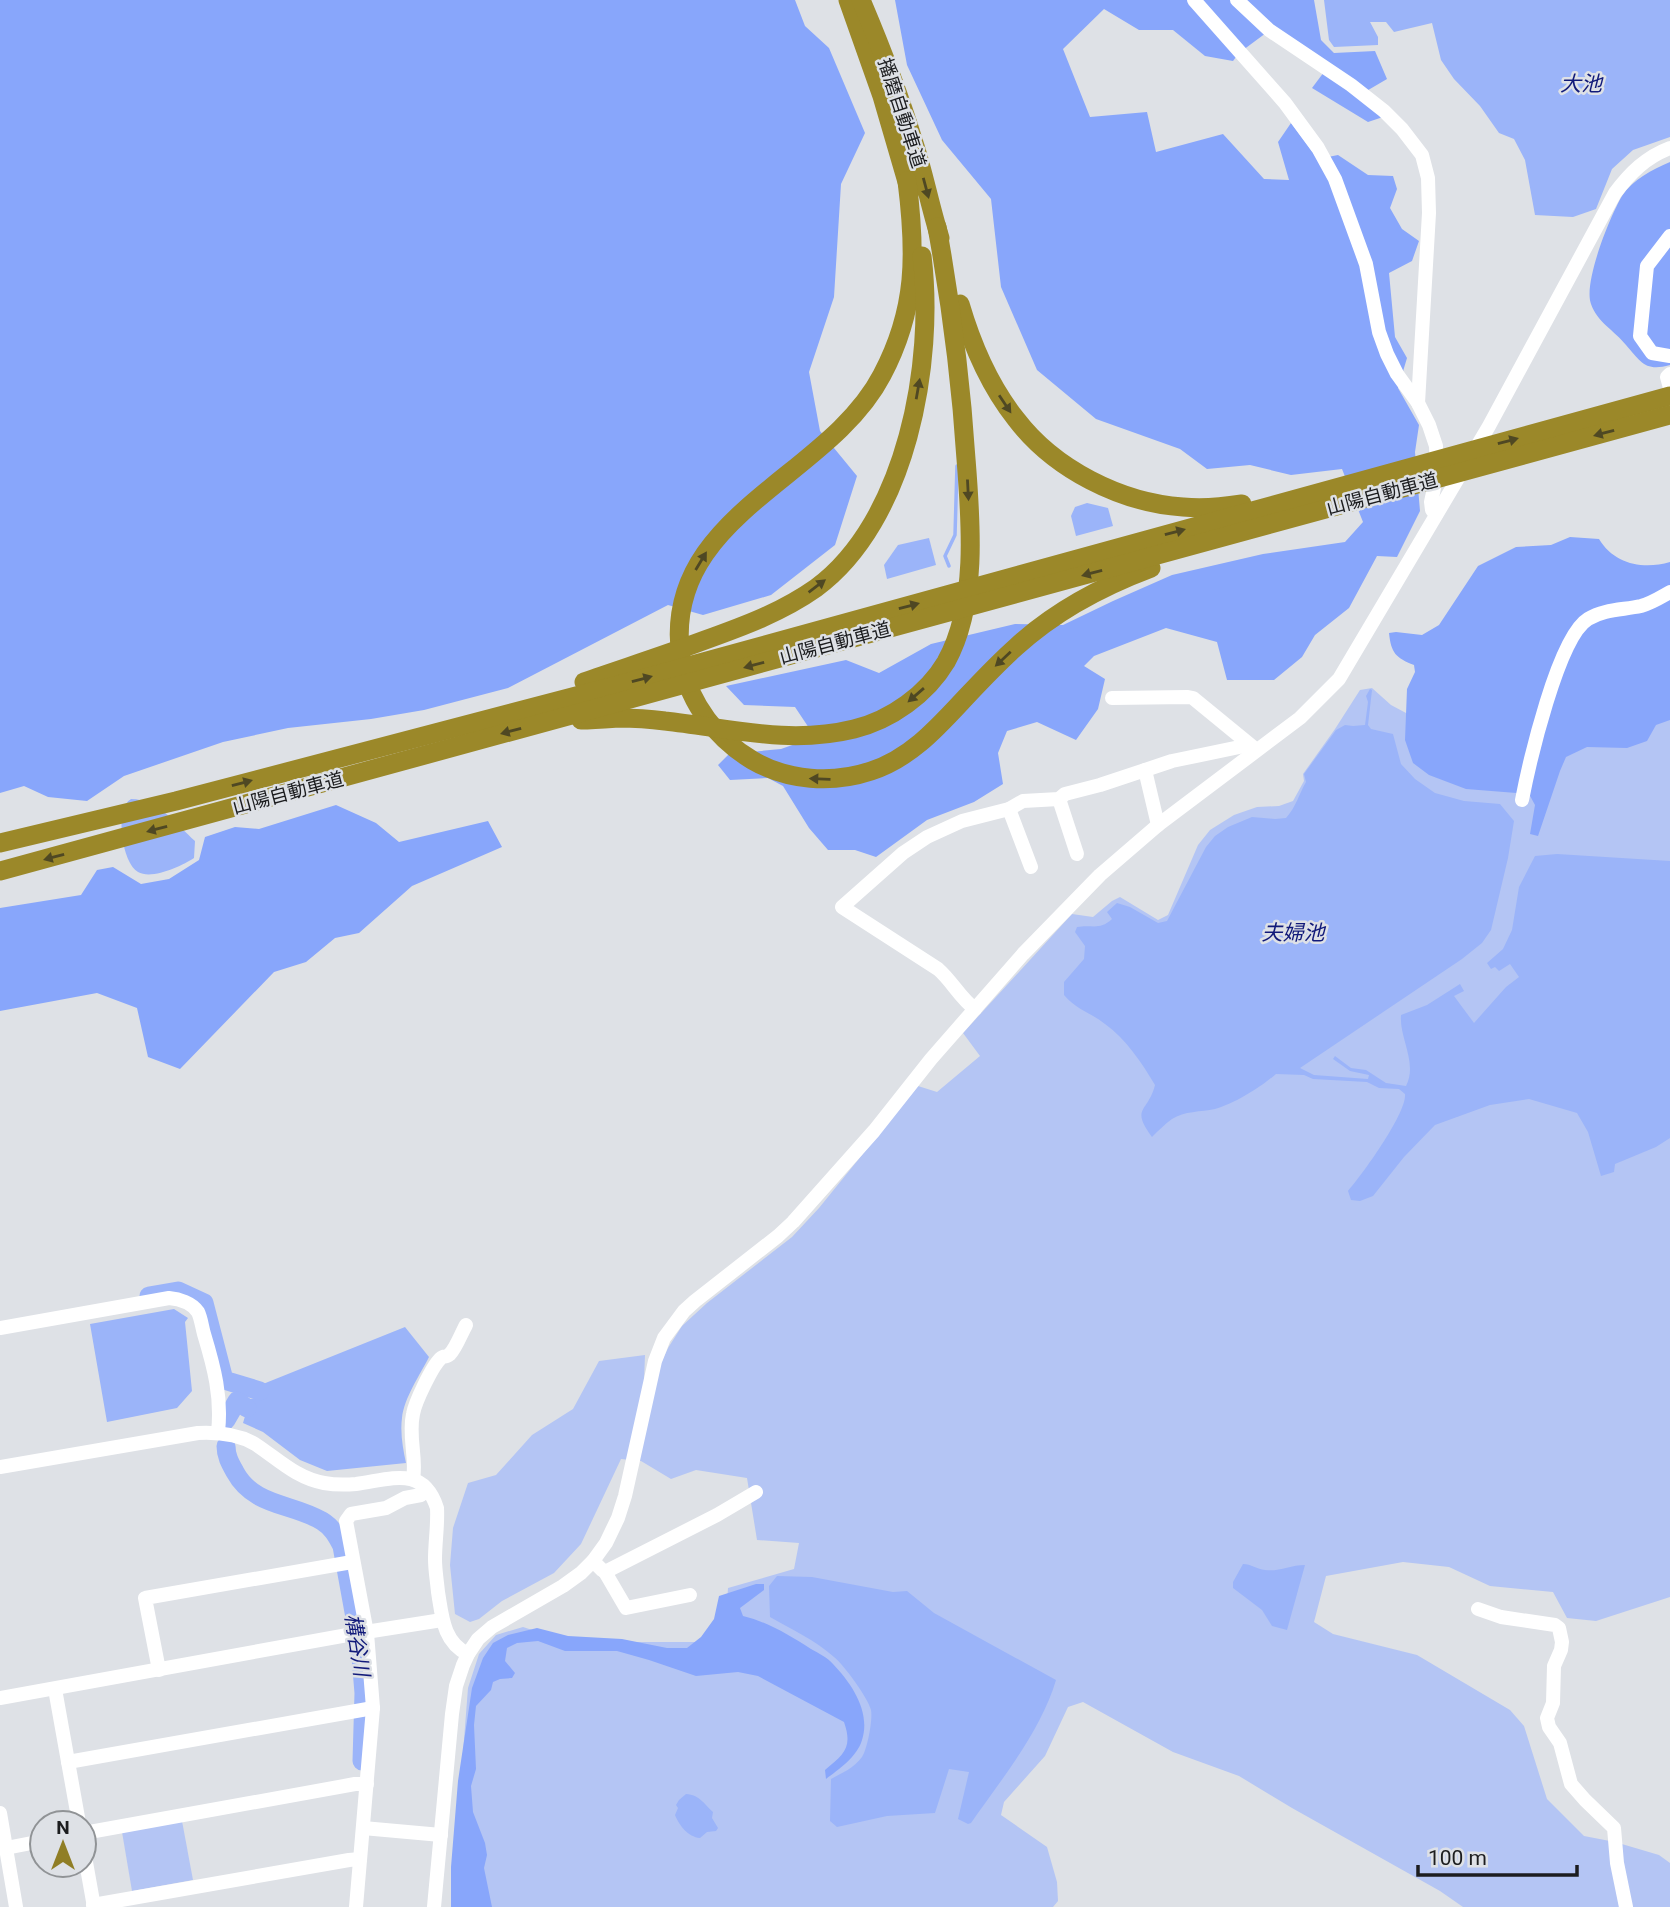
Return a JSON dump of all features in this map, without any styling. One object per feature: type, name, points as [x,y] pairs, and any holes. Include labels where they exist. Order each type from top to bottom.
[{"type":"highway","name":"播磨自動車道","points":[[848,0],[907,181]]},
{"type":"highway","name":"播磨自動車道","points":[[861,0],[915,145],[937,228]]},
{"type":"highway","points":[[907,181],[913,241],[910,296],[902,327],[881,377],[865,401],[846,422],[722,530],[692,577],[684,601],[680,625],[685,677],[694,699],[722,738],[761,765],[806,779],[832,780],[875,770],[899,759],[940,725],[1015,648],[1056,616],[1139,572],[1276,523]]},
{"type":"highway","points":[[434,733],[767,616],[816,587],[853,553],[870,528],[898,465],[909,432],[922,366],[926,304],[924,271],[921,241],[907,181]]},
{"type":"highway","points":[[937,228],[963,314],[984,369],[1017,422],[1065,465],[1094,482],[1125,495],[1181,507],[1228,506],[1315,495]]},
{"type":"highway","points":[[559,718],[645,719],[750,734],[811,736],[855,729],[875,723],[893,713],[924,689],[947,660],[966,597],[969,494],[960,381],[937,228]]},
{"type":"highway","name":"山陽自動車道","points":[[0,871],[1276,523],[1351,494],[1670,396]]},
{"type":"highway","name":"山陽自動車道","points":[[0,843],[176,801],[645,678],[1315,495],[1351,494],[1670,415]]},
{"type":"street","points":[[1194,0],[1285,103],[1330,168],[1366,264],[1379,332],[1387,354],[1397,374],[1418,403],[1436,446],[1437,474],[1432,502],[1432,510],[1436,515]]},
{"type":"street","points":[[1237,0],[1269,30],[1351,85],[1384,111],[1422,155],[1428,178],[1429,213],[1418,403]]},
{"type":"street","points":[[434,1907],[453,1705],[456,1686],[468,1654],[478,1639],[492,1627],[563,1587],[593,1561],[606,1543],[625,1496],[655,1361],[664,1338],[673,1325],[695,1301],[793,1222],[1023,954],[1100,874],[1253,747],[1300,718],[1339,679],[1489,426],[1615,193],[1631,172],[1657,153],[1670,148]]},
{"type":"street","points":[[1670,236],[1647,266],[1640,336],[1652,353],[1670,356]]},
{"type":"street","points":[[1670,374],[1667,377],[1670,388]]},
{"type":"street","points":[[1522,800],[1557,669],[1578,628],[1596,615],[1653,602],[1670,592]]},
{"type":"street","points":[[1112,698],[1193,698],[1253,747]]},
{"type":"street","points":[[975,1009],[966,1003],[949,979],[938,970],[842,907],[903,853],[927,837],[962,821],[1009,809],[1023,801],[1059,799],[1065,794],[1172,761],[1253,747]]},
{"type":"street","points":[[1145,770],[1158,825]]},
{"type":"street","points":[[1059,799],[1077,854]]},
{"type":"street","points":[[1009,809],[1031,867]]},
{"type":"street","points":[[0,1328],[169,1298],[180,1299],[197,1311],[218,1384],[218,1432]]},
{"type":"street","points":[[413,1479],[415,1469],[411,1441],[414,1410],[440,1359],[450,1354],[466,1325]]},
{"type":"street","points":[[0,1467],[198,1433],[218,1432],[254,1444],[293,1472],[313,1481],[335,1485],[400,1477],[413,1479],[426,1489],[437,1508],[435,1559],[442,1620],[452,1643],[468,1654]]},
{"type":"street","points":[[356,1907],[356,1859],[363,1828],[362,1784],[367,1708],[361,1633],[347,1563],[346,1521],[351,1514],[386,1508],[405,1498],[421,1495],[426,1489]]},
{"type":"street","points":[[606,1572],[756,1492]]},
{"type":"street","points":[[593,1561],[606,1572],[626,1608],[690,1595]]},
{"type":"street","points":[[159,1670],[145,1598],[347,1563]]},
{"type":"street","points":[[1478,1609],[1501,1617],[1555,1625],[1559,1628],[1562,1642],[1554,1666],[1553,1703],[1547,1718],[1549,1727],[1560,1743],[1572,1784],[1614,1828],[1617,1863],[1626,1907]]},
{"type":"street","points":[[0,1698],[442,1620]]},
{"type":"street","points":[[55,1689],[76,1809]]},
{"type":"street","points":[[68,1762],[367,1708]]},
{"type":"street","points":[[98,1831],[362,1784]]},
{"type":"street","points":[[0,1813],[16,1907]]},
{"type":"street","points":[[363,1828],[441,1835]]},
{"type":"street","points":[[6,1847],[28,1843]]},
{"type":"street","points":[[89,1879],[94,1906],[356,1859]]},
{"type":"shaded area","points":[[0,0],[795,0],[805,26],[829,48],[865,133],[841,184],[834,297],[809,372],[820,431],[857,476],[835,545],[771,595],[703,615],[668,605],[508,688],[424,710],[288,728],[223,742],[124,776],[87,801],[48,797],[24,786],[0,793]]},
{"type":"shaded area","points":[[895,0],[1314,0],[1321,40],[1334,53],[1375,51],[1387,79],[1358,96],[1383,117],[1368,122],[1312,88],[1324,72],[1266,33],[1239,53],[1233,61],[1205,56],[1173,30],[1139,30],[1104,9],[1063,49],[1090,117],[1147,112],[1156,152],[1223,134],[1264,179],[1289,180],[1278,142],[1291,123],[1318,159],[1338,155],[1368,175],[1393,176],[1397,189],[1390,208],[1402,229],[1419,241],[1412,261],[1389,273],[1395,337],[1407,358],[1398,388],[1419,425],[1415,452],[1420,511],[1397,557],[1377,556],[1349,608],[1315,635],[1302,657],[1274,680],[1227,680],[1217,642],[1166,628],[1094,656],[1084,666],[1105,679],[1098,709],[1076,740],[1037,722],[1007,731],[998,753],[1003,784],[974,802],[927,820],[876,857],[855,850],[828,850],[809,828],[783,786],[768,778],[730,780],[718,765],[729,754],[781,749],[815,737],[795,707],[744,705],[726,686],[846,660],[879,673],[931,644],[1015,624],[1063,625],[1172,575],[1263,554],[1345,542],[1363,522],[1342,469],[1291,475],[1250,465],[1207,469],[1180,449],[1096,419],[1037,370],[1001,287],[991,199],[942,140],[907,65]]},
{"type":"shaded area","points":[[1670,162],[1670,365],[1655,367],[1640,361],[1602,321],[1591,304],[1590,294],[1599,250],[1622,196],[1637,180]]},
{"type":"shaded area","points":[[1570,537],[1599,539],[1613,554],[1630,563],[1650,565],[1670,562],[1670,720],[1656,725],[1647,741],[1627,748],[1587,747],[1566,757],[1538,836],[1530,834],[1535,805],[1529,794],[1466,789],[1429,775],[1413,763],[1405,740],[1407,689],[1415,672],[1414,665],[1395,654],[1389,633],[1422,635],[1439,625],[1478,566],[1516,547],[1551,545]]},
{"type":"shaded area","points":[[1372,688],[1391,705],[1406,713],[1530,756],[1670,708],[1670,1597],[1596,1621],[1567,1618],[1553,1592],[1490,1586],[1449,1567],[1403,1562],[1326,1576],[1314,1622],[1333,1634],[1417,1655],[1510,1710],[1524,1726],[1547,1799],[1584,1836],[1659,1855],[1670,1863],[1670,1907],[1463,1907],[1440,1891],[1239,1776],[1173,1752],[1083,1702],[1068,1707],[1045,1756],[1004,1802],[1001,1815],[1047,1847],[1057,1882],[1058,1901],[1053,1907],[451,1907],[468,1688],[479,1654],[496,1635],[523,1627],[569,1642],[704,1642],[726,1619],[728,1588],[794,1569],[799,1543],[757,1540],[747,1478],[696,1470],[671,1479],[641,1461],[621,1459],[581,1544],[554,1573],[470,1622],[455,1614],[450,1565],[453,1528],[468,1483],[496,1475],[532,1435],[573,1409],[599,1361],[645,1355],[644,1381],[658,1370],[682,1326],[707,1303],[792,1237],[819,1208],[918,1086],[937,1092],[980,1056],[963,1033],[1072,914],[1093,917],[1120,897],[1158,920],[1168,915],[1198,845],[1210,830],[1234,815],[1257,807],[1279,806],[1293,801],[1304,781],[1303,774],[1360,690]]},
{"type":"shaded area","points":[[336,805],[376,823],[399,842],[488,821],[502,847],[412,886],[359,933],[335,938],[306,962],[274,972],[180,1069],[148,1057],[137,1008],[97,993],[0,1011],[0,908],[81,895],[97,870],[113,867],[141,884],[169,879],[199,860],[205,837],[235,827],[259,829]]},
{"type":"shaded area","points":[[764,1584],[764,1590],[740,1608],[743,1616],[778,1630],[825,1657],[853,1689],[862,1709],[864,1730],[860,1746],[852,1757],[826,1779],[825,1770],[842,1755],[847,1744],[844,1722],[758,1676],[738,1672],[696,1676],[617,1651],[565,1651],[538,1641],[517,1643],[507,1648],[505,1661],[515,1673],[512,1678],[493,1682],[491,1690],[476,1706],[474,1725],[476,1769],[471,1786],[473,1812],[485,1843],[487,1855],[484,1868],[492,1907],[451,1907],[451,1867],[458,1781],[472,1688],[483,1658],[493,1643],[508,1635],[537,1628],[568,1636],[622,1639],[667,1648],[687,1648],[701,1637],[714,1619],[719,1596]]},
{"type":"shaded area","points":[[182,1821],[193,1880],[132,1891],[122,1832]]},
{"type":"water","name":"大池","points":[[1324,0],[1670,0],[1670,137],[1633,150],[1612,169],[1596,209],[1573,217],[1535,215],[1525,160],[1514,139],[1499,133],[1480,106],[1454,79],[1441,60],[1432,23],[1394,32],[1386,22],[1370,22],[1378,37],[1378,45],[1334,47],[1329,40]]},
{"type":"water","points":[[1087,503],[1108,508],[1113,526],[1076,536],[1071,516],[1075,507]]},
{"type":"water","points":[[929,538],[936,565],[887,579],[884,565],[898,545]]},
{"type":"water","name":"夫婦池","points":[[1370,689],[1368,725],[1371,729],[1393,734],[1401,764],[1415,779],[1435,793],[1464,801],[1500,804],[1514,821],[1508,858],[1491,930],[1482,943],[1300,1068],[1314,1075],[1368,1079],[1369,1075],[1350,1071],[1333,1059],[1335,1056],[1351,1068],[1366,1070],[1386,1083],[1406,1086],[1410,1068],[1401,1015],[1427,1005],[1460,984],[1464,991],[1454,996],[1474,1023],[1506,987],[1519,977],[1510,964],[1499,971],[1495,967],[1491,969],[1487,963],[1503,949],[1512,930],[1519,887],[1535,856],[1557,854],[1670,861],[1670,1138],[1656,1147],[1615,1164],[1614,1172],[1601,1176],[1588,1132],[1577,1113],[1529,1099],[1490,1105],[1435,1125],[1404,1157],[1373,1196],[1360,1201],[1351,1200],[1348,1191],[1392,1129],[1404,1103],[1405,1094],[1399,1089],[1379,1088],[1367,1082],[1313,1079],[1304,1075],[1276,1074],[1230,1103],[1215,1109],[1177,1116],[1152,1137],[1141,1115],[1155,1085],[1133,1052],[1113,1030],[1074,1005],[1064,995],[1064,982],[1084,959],[1085,946],[1075,932],[1077,927],[1107,923],[1112,919],[1107,912],[1117,903],[1130,907],[1158,923],[1167,921],[1206,847],[1215,836],[1252,817],[1286,818],[1306,782],[1304,774],[1336,730],[1345,725],[1365,725],[1368,702],[1366,696]]},
{"type":"water","points":[[131,799],[150,803],[174,821],[195,841],[194,858],[159,873],[144,874],[132,867],[122,836],[123,813]]},
{"type":"water","points":[[174,1309],[188,1318],[185,1322],[192,1391],[177,1408],[107,1422],[90,1324]]},
{"type":"water","points":[[405,1327],[429,1357],[403,1410],[401,1424],[406,1463],[327,1471],[300,1460],[263,1432],[243,1423],[250,1399],[257,1398],[263,1384]]},
{"type":"water","points":[[1243,1564],[1270,1570],[1305,1565],[1287,1630],[1272,1626],[1262,1610],[1233,1588],[1233,1582]]},
{"type":"water","points":[[777,1576],[812,1577],[893,1592],[907,1591],[934,1613],[1056,1680],[1041,1718],[971,1823],[958,1819],[969,1772],[949,1769],[935,1813],[887,1816],[837,1827],[830,1821],[831,1779],[852,1767],[862,1757],[869,1735],[871,1710],[855,1682],[834,1657],[811,1640],[770,1617],[769,1586]]},
{"type":"water","points":[[686,1794],[698,1798],[713,1812],[712,1818],[718,1828],[716,1831],[707,1832],[700,1838],[688,1833],[682,1826],[675,1815],[678,1808],[676,1805]]},
{"type":"waterway","points":[[949,566],[945,556],[955,535],[957,466]]},
{"type":"waterway","points":[[149,1296],[178,1291],[204,1303],[224,1380],[260,1391]]},
{"type":"waterway","name":"構谷川","points":[[226,1420],[237,1401],[247,1408]]},
{"type":"waterway","name":"構谷川","points":[[226,1446],[235,1472],[252,1492],[322,1521],[336,1535],[342,1546],[360,1645],[364,1693],[362,1761]]}]
